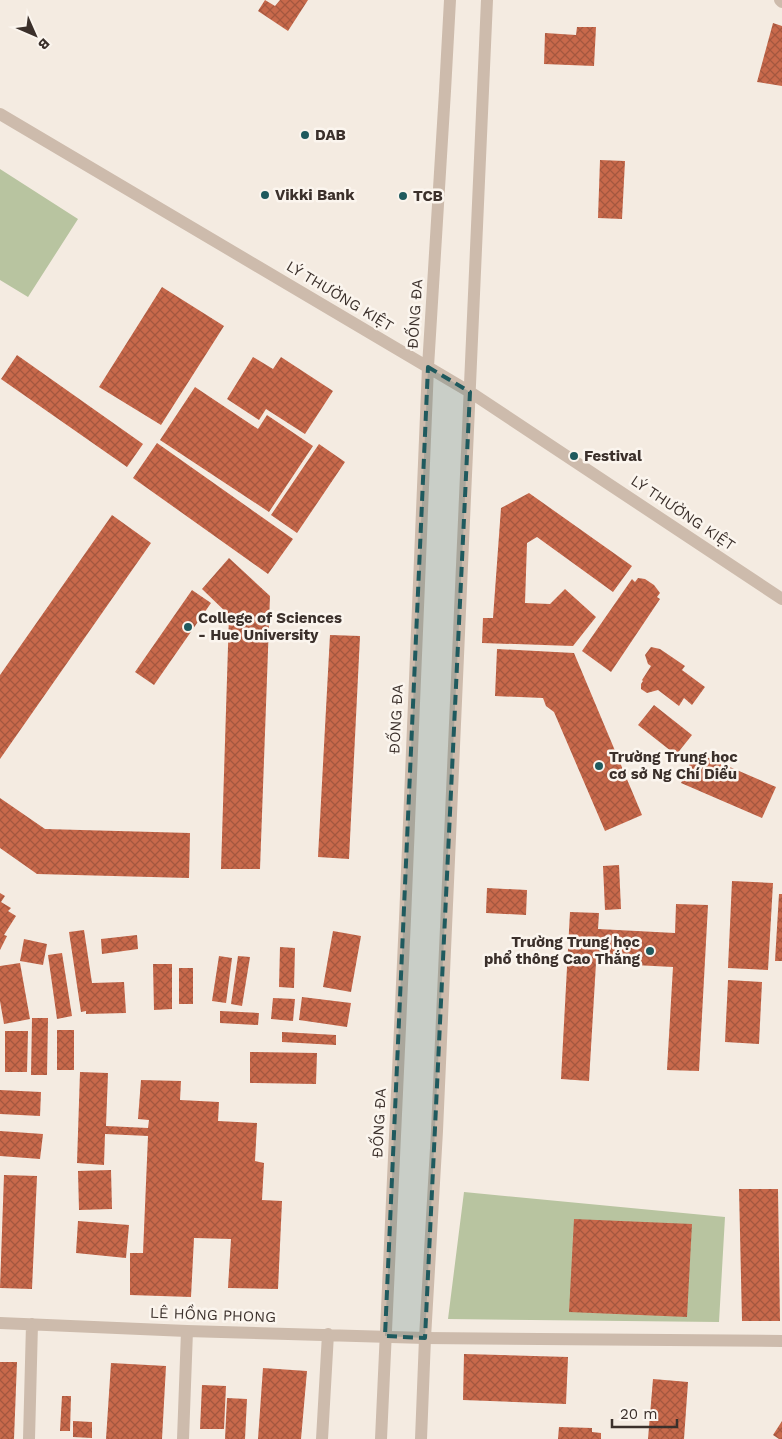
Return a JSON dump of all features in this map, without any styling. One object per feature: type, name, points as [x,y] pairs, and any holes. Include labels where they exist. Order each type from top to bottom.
[{"type":"street","name":"ĐỐNG ĐA","points":[[381,1439],[428,367],[450,0]]},
{"type":"street","points":[[421,1439],[437,1131],[487,0]]},
{"type":"street","name":"LÝ THƯỜNG KIỆT","points":[[0,114],[470,392],[782,599]]},
{"type":"street","name":"LÊ HỒNG PHONG","points":[[0,1322],[187,1331],[425,1338],[782,1340]]},
{"type":"street","points":[[29,1439],[32,1324]]},
{"type":"street","points":[[183,1439],[187,1331]]},
{"type":"street","points":[[322,1439],[328,1334]]},
{"type":"highlighted area","points":[[428,367],[470,392],[425,1338],[385,1336]]},
{"type":"green space","points":[[0,169],[78,219],[28,297],[0,280]]},
{"type":"green space","points":[[464,1192],[725,1217],[719,1322],[448,1319]]},
{"type":"building","points":[[265,0],[275,6],[280,0],[308,0],[288,31],[258,11]]},
{"type":"building","points":[[773,23],[782,26],[782,86],[757,82]]},
{"type":"building","points":[[577,27],[596,27],[594,66],[544,64],[545,33],[576,35]]},
{"type":"building","points":[[600,160],[625,161],[622,219],[598,218]]},
{"type":"building","points":[[162,287],[224,326],[161,425],[99,387]]},
{"type":"building","points":[[17,355],[143,444],[127,467],[1,379]]},
{"type":"building","points":[[253,357],[273,369],[281,357],[333,391],[305,434],[266,409],[259,420],[227,399]]},
{"type":"building","points":[[195,387],[258,429],[267,415],[313,446],[269,512],[160,440]]},
{"type":"building","points":[[157,443],[293,539],[268,574],[133,478]]},
{"type":"building","points":[[319,444],[345,462],[297,533],[271,515]]},
{"type":"building","points":[[529,493],[632,566],[613,592],[537,537],[527,543],[525,603],[550,604],[565,589],[596,617],[573,646],[482,643],[483,618],[493,618],[501,508]]},
{"type":"building","points":[[112,515],[151,543],[0,759],[0,675]]},
{"type":"building","points":[[229,558],[270,596],[260,869],[221,869],[229,615],[202,589]]},
{"type":"building","points":[[638,578],[645,579],[654,585],[660,593],[657,597],[660,599],[611,672],[582,651],[632,579],[635,582]]},
{"type":"building","points":[[192,590],[211,603],[154,685],[135,672]]},
{"type":"building","points":[[330,635],[360,636],[349,859],[318,857]]},
{"type":"building","points":[[651,647],[660,649],[685,666],[682,670],[705,687],[692,705],[684,698],[679,706],[658,690],[647,693],[641,689],[642,680],[651,666],[648,664],[645,655]]},
{"type":"building","name":"Trường Trung học cơ sở Ng Chí Diểu","points":[[497,649],[574,653],[642,815],[605,831],[554,712],[546,706],[543,698],[495,696]]},
{"type":"building","points":[[654,705],[692,735],[676,755],[638,725]]},
{"type":"building","points":[[695,752],[776,787],[762,818],[681,783]]},
{"type":"building","points":[[0,798],[45,829],[190,833],[189,878],[37,874],[0,848]]},
{"type":"building","points":[[619,865],[621,909],[605,910],[603,866]]},
{"type":"building","points":[[732,881],[773,883],[768,970],[728,968]]},
{"type":"building","points":[[487,888],[527,890],[526,915],[486,913]]},
{"type":"building","points":[[0,893],[5,896],[1,902],[11,908],[8,911],[16,916],[4,935],[7,936],[0,950]]},
{"type":"building","points":[[779,894],[782,894],[782,961],[775,961]]},
{"type":"building","points":[[676,904],[708,905],[699,1071],[667,1070],[673,967],[596,963],[589,1081],[561,1079],[570,912],[599,913],[598,929],[675,933]]},
{"type":"building","points":[[84,930],[92,983],[124,982],[126,1013],[86,1014],[86,1011],[81,1012],[69,932]]},
{"type":"building","points":[[333,931],[361,936],[351,992],[323,987]]},
{"type":"building","points":[[137,935],[138,949],[102,954],[101,939]]},
{"type":"building","points":[[24,939],[47,944],[43,965],[20,961]]},
{"type":"building","points":[[280,947],[295,948],[294,988],[279,987]]},
{"type":"building","points":[[62,953],[72,1016],[57,1019],[48,955]]},
{"type":"building","points":[[219,956],[232,958],[226,1003],[212,1001]]},
{"type":"building","points":[[238,956],[250,957],[242,1006],[231,1004]]},
{"type":"building","points":[[20,963],[30,1019],[4,1024],[0,1001],[0,966]]},
{"type":"building","points":[[153,964],[172,964],[172,1009],[154,1010]]},
{"type":"building","points":[[179,968],[193,968],[193,1004],[179,1004]]},
{"type":"building","points":[[728,980],[762,982],[759,1044],[725,1042]]},
{"type":"building","points":[[302,997],[351,1003],[347,1027],[299,1020]]},
{"type":"building","points":[[273,998],[295,999],[293,1021],[271,1019]]},
{"type":"building","points":[[220,1011],[259,1013],[258,1025],[220,1023]]},
{"type":"building","points":[[32,1018],[48,1018],[47,1075],[31,1075]]},
{"type":"building","points":[[57,1030],[74,1030],[74,1070],[57,1070]]},
{"type":"building","points":[[5,1031],[28,1031],[27,1072],[5,1072]]},
{"type":"building","points":[[282,1032],[336,1035],[336,1045],[282,1042]]},
{"type":"building","points":[[250,1052],[317,1053],[316,1084],[250,1083]]},
{"type":"building","points":[[80,1072],[108,1073],[106,1126],[148,1128],[149,1120],[138,1119],[141,1080],[181,1081],[180,1100],[219,1102],[218,1121],[257,1123],[255,1161],[264,1163],[262,1200],[282,1201],[278,1289],[228,1288],[231,1239],[194,1238],[191,1297],[130,1295],[130,1253],[143,1253],[148,1136],[105,1134],[104,1165],[77,1163]]},
{"type":"building","points":[[0,1090],[41,1092],[40,1116],[0,1114]]},
{"type":"building","points":[[0,1131],[43,1134],[40,1159],[0,1156]]},
{"type":"building","points":[[111,1170],[112,1209],[79,1210],[78,1171]]},
{"type":"building","points":[[4,1175],[37,1176],[32,1289],[0,1288]]},
{"type":"building","points":[[739,1189],[778,1189],[780,1321],[742,1321]]},
{"type":"building","points":[[574,1219],[692,1224],[687,1317],[569,1312]]},
{"type":"building","points":[[78,1221],[129,1225],[126,1258],[76,1253]]},
{"type":"building","points":[[464,1354],[568,1357],[566,1404],[463,1400]]},
{"type":"building","points":[[0,1362],[17,1362],[14,1439],[0,1439]]},
{"type":"building","points":[[111,1363],[166,1366],[162,1439],[106,1439]]},
{"type":"building","points":[[263,1368],[307,1371],[301,1439],[258,1439]]},
{"type":"building","points":[[653,1379],[688,1382],[684,1439],[648,1439]]},
{"type":"building","points":[[202,1385],[226,1386],[224,1429],[200,1429]]},
{"type":"building","points":[[62,1396],[71,1396],[70,1431],[60,1431]]},
{"type":"building","points":[[227,1398],[247,1399],[245,1439],[225,1439]]},
{"type":"building","points":[[73,1421],[92,1422],[92,1438],[73,1437]]},
{"type":"building","points":[[782,1421],[782,1439],[779,1439],[773,1435]]},
{"type":"building","points":[[559,1427],[592,1428],[592,1432],[601,1433],[601,1439],[558,1439]]},
{"type":"place","name":"DAB","points":[[305,135]]},
{"type":"place","name":"Vikki Bank","points":[[265,195]]},
{"type":"place","name":"TCB","points":[[403,196]]},
{"type":"place","name":"Festival","points":[[574,456]]},
{"type":"place","name":"College of Sciences - Hue University","points":[[188,627]]},
{"type":"place","name":"Trường Trung học cơ sở Ng Chí Diểu","points":[[599,766]]},
{"type":"place","name":"Trường Trung học phổ thông Cao Thắng","points":[[650,951]]}]
